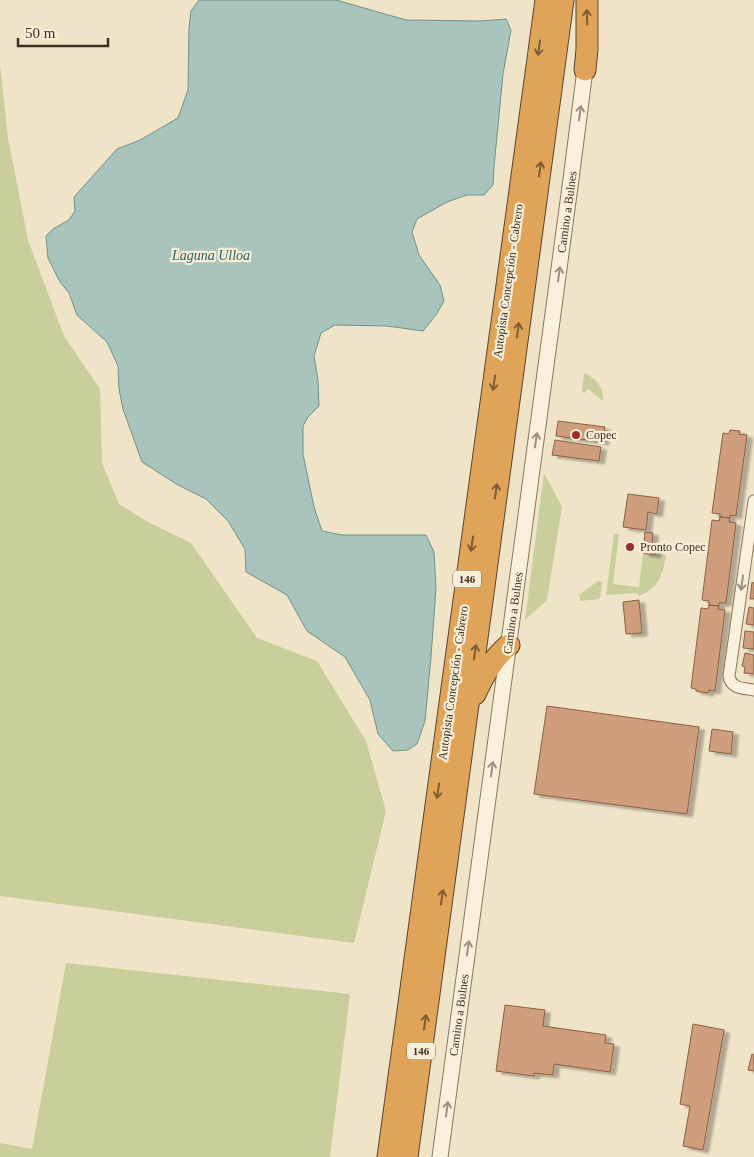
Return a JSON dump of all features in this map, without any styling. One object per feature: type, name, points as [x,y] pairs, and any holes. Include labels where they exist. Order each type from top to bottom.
[{"type":"highway","name":"Autopista Concepción - Cabrero","points":[[388,1157],[546,0]]},
{"type":"highway","name":"Autopista Concepción - Cabrero","points":[[407,1157],[563,0]]},
{"type":"highway","points":[[585,70],[587,0]]},
{"type":"highway","points":[[466,717],[487,670],[509,645]]},
{"type":"street","name":"Camino a Bulnes","points":[[440,1157],[585,70]]},
{"type":"street","points":[[754,500],[729,676],[734,686],[754,690]]},
{"type":"green space","points":[[0,64],[8,138],[28,240],[64,336],[100,389],[102,463],[119,504],[148,522],[191,543],[257,638],[317,661],[366,741],[386,811],[354,943],[0,896]]},
{"type":"green space","points":[[584,373],[601,387],[603,401],[588,389],[585,393],[582,392]]},
{"type":"green space","points":[[544,473],[562,507],[547,600],[525,620]]},
{"type":"green space","points":[[614,534],[619,534],[613,584],[639,587],[643,553],[666,555],[659,580],[646,593],[639,596],[637,593],[606,595]]},
{"type":"green space","points":[[598,581],[602,582],[600,599],[580,601],[579,595]]},
{"type":"green space","points":[[66,963],[350,994],[330,1157],[0,1157],[0,1143],[32,1149]]},
{"type":"water","name":"Laguna Ulloa","points":[[199,0],[336,0],[406,20],[480,21],[506,19],[511,30],[503,74],[493,185],[484,195],[467,195],[447,202],[417,219],[412,232],[419,255],[440,285],[444,301],[423,331],[387,326],[335,325],[321,333],[314,356],[318,380],[319,406],[308,417],[303,426],[303,454],[314,507],[322,531],[342,535],[426,535],[434,552],[436,588],[425,721],[417,744],[408,750],[393,751],[378,734],[370,700],[345,657],[307,631],[287,595],[246,572],[245,549],[228,521],[206,499],[178,485],[142,462],[123,409],[119,389],[118,366],[107,342],[77,315],[69,293],[60,282],[48,258],[46,236],[53,229],[69,220],[75,211],[74,197],[117,149],[140,140],[178,118],[188,90],[191,11]]},
{"type":"building","points":[[558,421],[605,427],[603,442],[556,436]]},
{"type":"building","points":[[730,430],[740,431],[739,434],[747,435],[736,516],[730,515],[730,518],[720,517],[720,514],[712,513],[723,433],[729,434]]},
{"type":"building","points":[[555,440],[601,447],[599,461],[552,455]]},
{"type":"building","points":[[628,494],[659,498],[657,514],[648,512],[646,530],[623,527]]},
{"type":"building","points":[[720,517],[730,518],[729,522],[736,523],[726,603],[719,603],[719,606],[709,605],[709,601],[702,600],[712,520],[719,521]]},
{"type":"building","points":[[645,532],[653,533],[652,543],[656,544],[655,555],[643,553]]},
{"type":"building","points":[[752,582],[754,583],[754,599],[750,599]]},
{"type":"building","points":[[639,600],[642,633],[626,634],[623,602]]},
{"type":"building","points":[[709,605],[719,606],[718,609],[725,610],[715,691],[709,690],[708,693],[691,688],[701,608],[708,609]]},
{"type":"building","points":[[749,607],[754,608],[754,625],[746,624]]},
{"type":"building","points":[[745,631],[754,632],[754,649],[743,648]]},
{"type":"building","points":[[745,653],[754,655],[754,674],[744,673],[745,667],[742,666]]},
{"type":"building","points":[[547,706],[699,727],[687,814],[534,794]]},
{"type":"building","points":[[712,729],[733,732],[731,754],[709,751]]},
{"type":"building","points":[[505,1005],[545,1010],[543,1026],[606,1035],[605,1043],[614,1044],[610,1072],[554,1064],[553,1075],[534,1073],[534,1076],[496,1071]]},
{"type":"building","points":[[693,1024],[724,1030],[703,1150],[683,1146],[690,1106],[680,1104]]},
{"type":"building","points":[[752,1054],[754,1055],[754,1071],[748,1070]]},
{"type":"place","name":"Copec","points":[[576,435]]},
{"type":"place","name":"Pronto Copec","points":[[630,547]]}]
